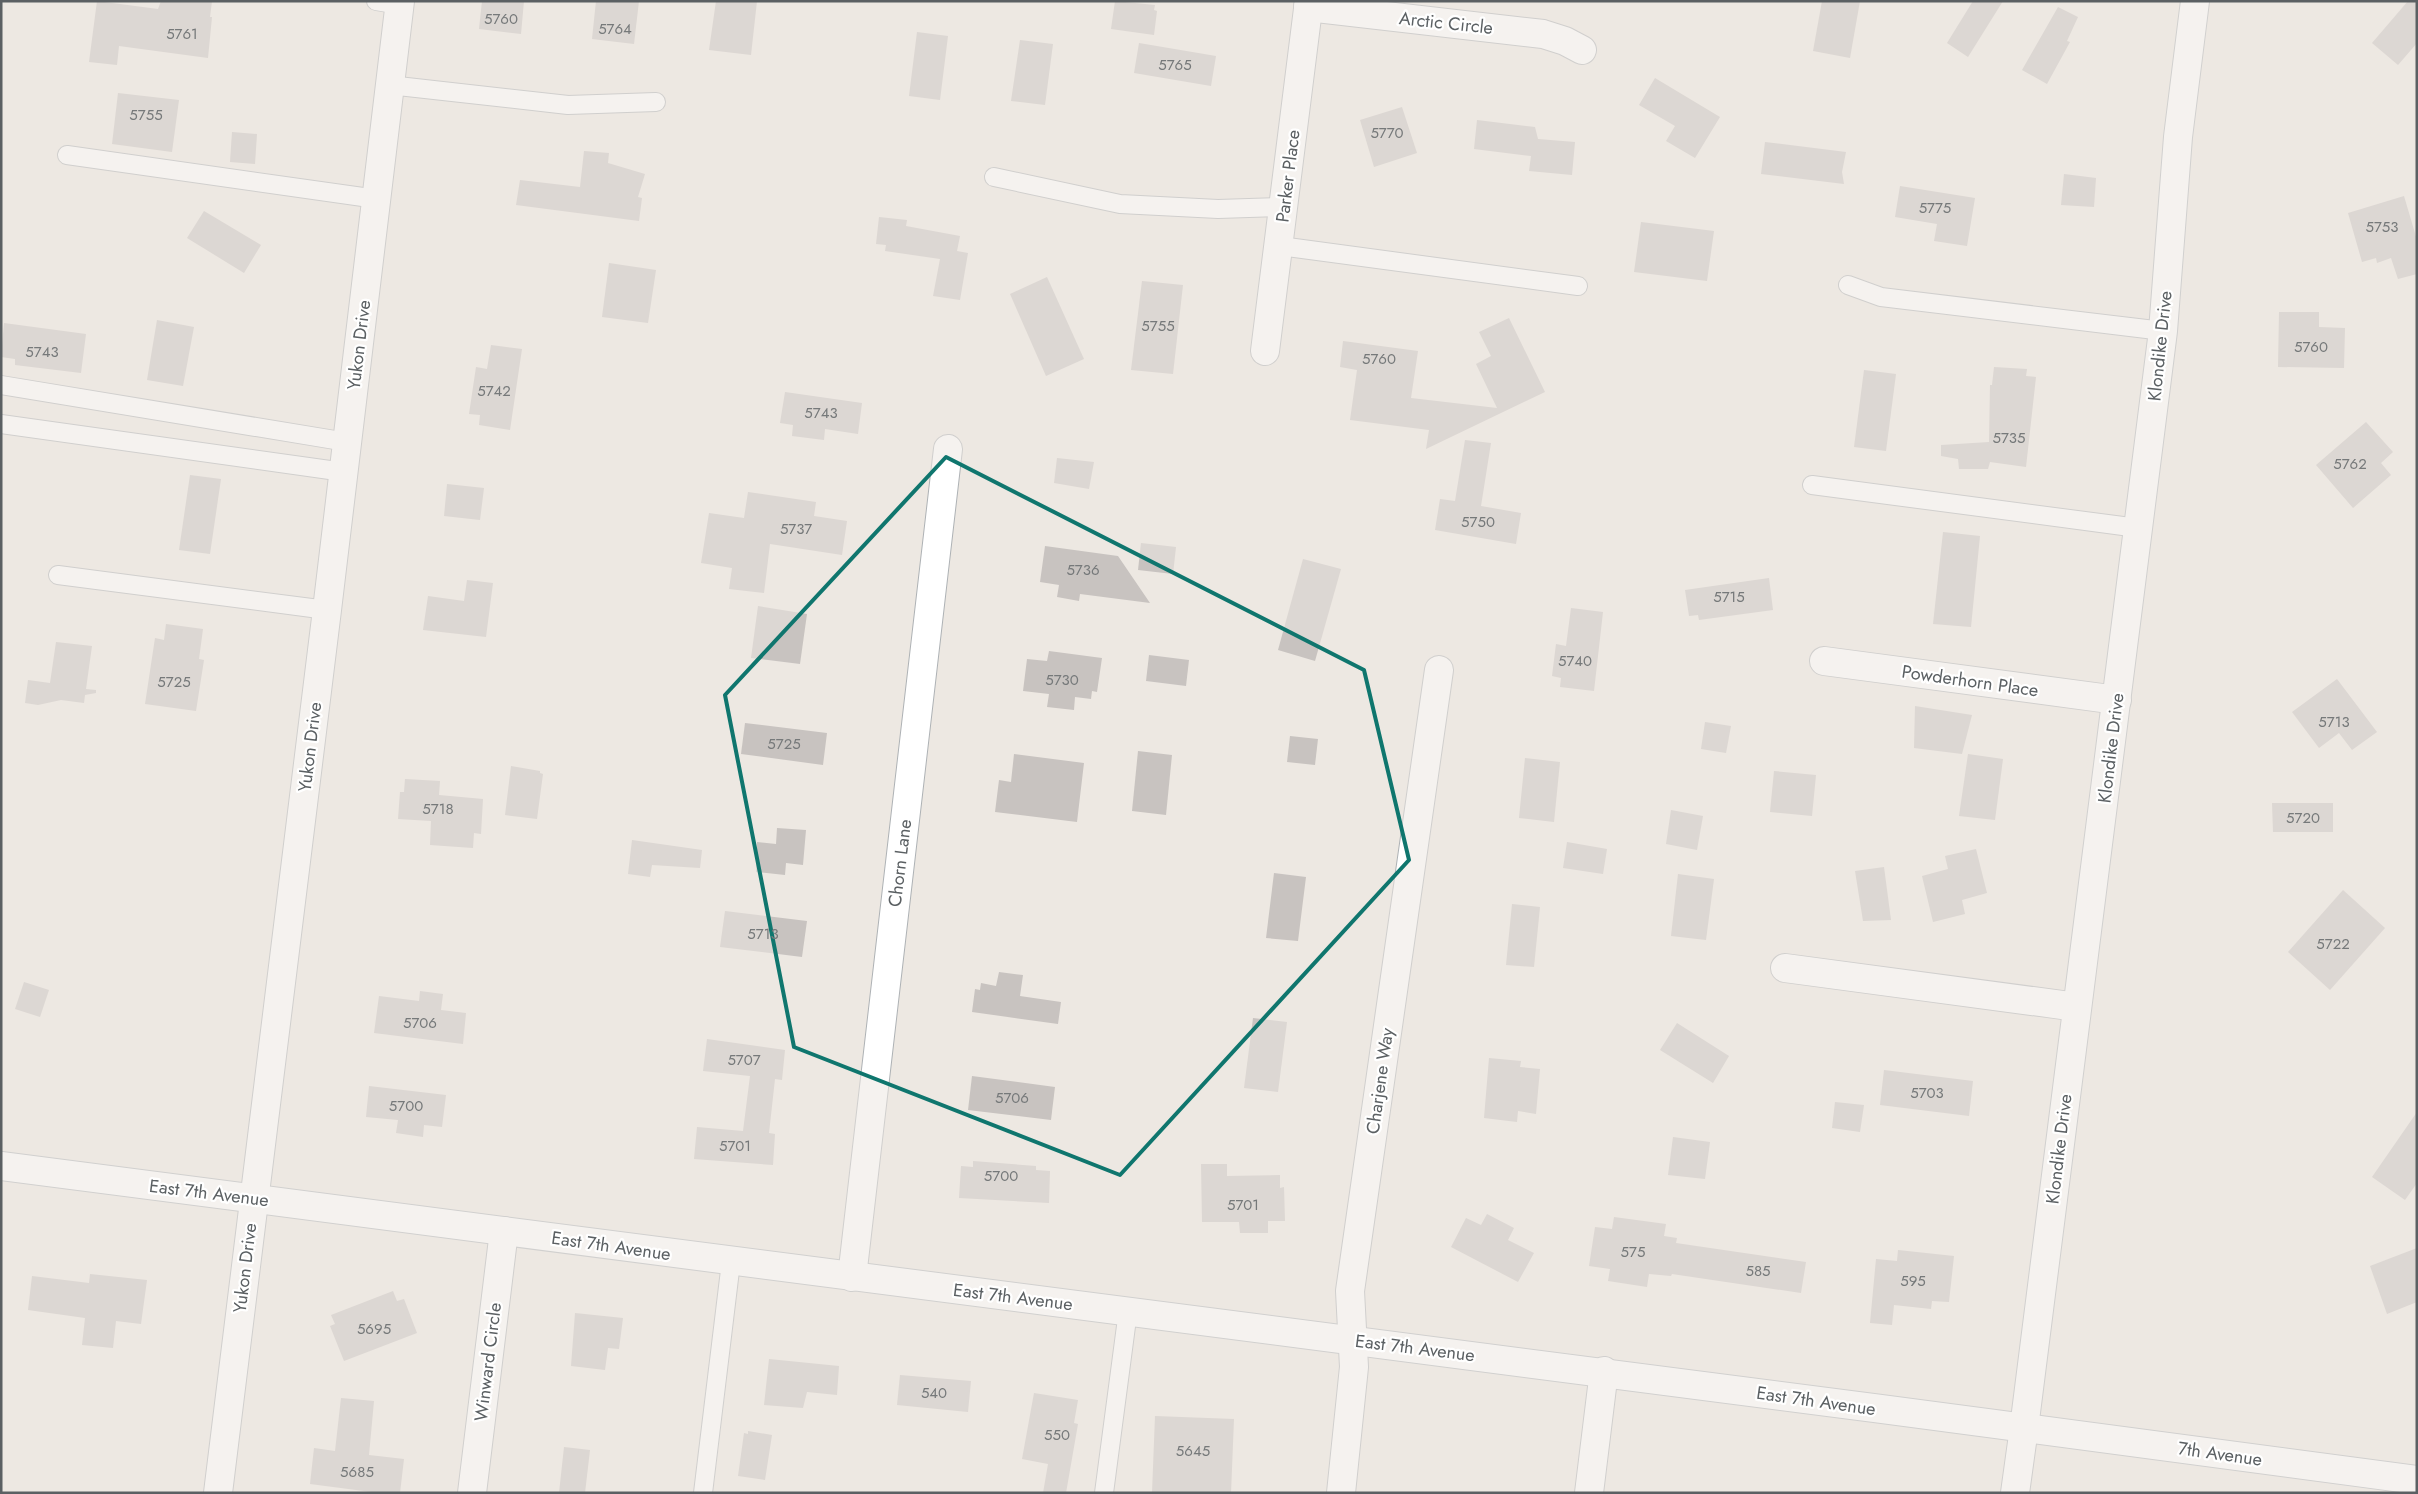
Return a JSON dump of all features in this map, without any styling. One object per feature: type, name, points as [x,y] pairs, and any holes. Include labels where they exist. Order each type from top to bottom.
[{"type":"street","name":"Klondike Drive","points":[[2015,1493],[2163,331],[2178,137],[2195,1]]},
{"type":"street","name":"Yukon Drive","points":[[218,1493],[377,199],[389,85],[392,2]]},
{"type":"street","name":"Arctic Circle","points":[[1308,4],[1543,34],[1582,50]]},
{"type":"street","name":"Parker Place","points":[[1265,351],[1280,246],[1308,4]]},
{"type":"street","name":"Chorn Lane","points":[[852,1277],[948,449]]},
{"type":"street","name":"Powderhorn Place","points":[[1824,661],[2117,700]]},
{"type":"street","name":"Charjene Way","points":[[1341,1493],[1352,1398],[1354,1340],[1350,1291],[1439,670]]},
{"type":"street","points":[[1785,968],[2077,1007]]},
{"type":"street","name":"East 7th Avenue","points":[[1,1166],[731,1262],[1604,1372],[2024,1428]]},
{"type":"street","name":"Winward Circle","points":[[472,1493],[504,1232]]},
{"type":"street","points":[[1589,1493],[1604,1372]]},
{"type":"street","name":"7th Avenue","points":[[2024,1428],[2417,1480]]},
{"type":"lane","points":[[389,85],[568,105],[656,102]]},
{"type":"lane","points":[[67,155],[377,199]]},
{"type":"lane","points":[[994,177],[1120,204],[1208,209],[1284,207]]},
{"type":"lane","points":[[1280,246],[1578,286]]},
{"type":"lane","points":[[1848,285],[1881,297],[2163,331]]},
{"type":"lane","points":[[1,385],[347,442]]},
{"type":"lane","points":[[1,424],[344,472]]},
{"type":"lane","points":[[1812,485],[2138,528]]},
{"type":"lane","points":[[58,575],[328,610]]},
{"type":"lane","points":[[703,1493],[731,1262]]},
{"type":"lane","points":[[1104,1493],[1128,1311]]},
{"type":"highlighted area","points":[[946,457],[1364,670],[1409,860],[1120,1175],[794,1047],[725,695]]},
{"type":"building","points":[[97,1],[158,9],[161,1],[212,1],[208,58],[119,46],[117,65],[89,62]]},
{"type":"building","points":[[482,1],[524,1],[521,34],[479,29]]},
{"type":"building","points":[[596,1],[639,1],[634,44],[592,39]]},
{"type":"building","points":[[716,1],[757,1],[751,55],[709,50]]},
{"type":"building","points":[[1115,1],[1155,5],[1154,10],[1157,11],[1154,35],[1111,29]]},
{"type":"building","points":[[1822,1],[1860,1],[1850,58],[1813,51]]},
{"type":"building","points":[[1973,1],[2003,1],[1968,57],[1947,43]]},
{"type":"building","points":[[2408,1],[2417,1],[2417,43],[2398,65],[2372,43]]},
{"type":"building","points":[[2058,7],[2078,17],[2067,41],[2070,42],[2047,84],[2022,70]]},
{"type":"building","points":[[917,32],[948,36],[940,100],[909,96]]},
{"type":"building","points":[[1020,40],[1053,44],[1045,105],[1011,101]]},
{"type":"building","points":[[1139,43],[1216,56],[1211,86],[1134,73]]},
{"type":"building","points":[[1655,78],[1720,117],[1695,158],[1666,141],[1675,126],[1639,105]]},
{"type":"building","points":[[118,93],[179,100],[172,152],[112,144]]},
{"type":"building","points":[[1402,107],[1417,153],[1374,167],[1360,120]]},
{"type":"building","points":[[1477,120],[1535,127],[1538,139],[1575,142],[1572,175],[1529,171],[1531,156],[1474,149]]},
{"type":"building","points":[[232,132],[257,134],[255,164],[230,162]]},
{"type":"building","points":[[1765,142],[1846,152],[1842,172],[1844,184],[1761,174]]},
{"type":"building","points":[[584,151],[609,153],[608,163],[645,174],[638,197],[642,198],[639,221],[516,205],[520,180],[580,187]]},
{"type":"building","points":[[2064,174],[2096,178],[2094,207],[2061,205]]},
{"type":"building","points":[[1900,186],[1975,198],[1967,246],[1934,241],[1937,224],[1895,217]]},
{"type":"building","points":[[2404,196],[2417,240],[2417,274],[2398,279],[2391,258],[2377,263],[2376,258],[2362,262],[2348,213]]},
{"type":"building","points":[[204,211],[261,245],[244,273],[187,238]]},
{"type":"building","points":[[879,217],[907,220],[906,226],[960,236],[957,251],[968,253],[960,300],[933,296],[940,259],[885,251],[886,245],[876,244]]},
{"type":"building","points":[[1641,222],[1714,231],[1707,281],[1634,272]]},
{"type":"building","points":[[609,263],[656,270],[648,323],[602,317]]},
{"type":"building","points":[[1047,277],[1084,359],[1046,376],[1010,294]]},
{"type":"building","points":[[1142,281],[1183,285],[1173,374],[1131,370]]},
{"type":"building","points":[[2279,312],[2319,312],[2319,327],[2345,328],[2344,368],[2278,367]]},
{"type":"building","points":[[1509,318],[1545,392],[1426,449],[1429,430],[1350,420],[1357,370],[1340,367],[1343,341],[1418,351],[1411,398],[1497,408],[1476,364],[1491,356],[1479,332]]},
{"type":"building","points":[[157,320],[194,327],[183,386],[147,380]]},
{"type":"building","points":[[4,323],[86,334],[81,373],[15,365],[15,359],[1,357]]},
{"type":"building","points":[[491,345],[522,349],[510,430],[479,425],[480,415],[469,414],[476,367],[487,369]]},
{"type":"building","points":[[1994,367],[2027,369],[2026,376],[2036,377],[2026,467],[1990,462],[1988,469],[1959,469],[1958,459],[1941,456],[1941,445],[1989,442],[1990,385],[1992,385]]},
{"type":"building","points":[[1864,370],[1896,374],[1886,451],[1854,447]]},
{"type":"building","points":[[785,392],[862,403],[858,434],[825,429],[824,440],[792,436],[793,425],[780,423]]},
{"type":"building","points":[[2366,422],[2393,452],[2381,463],[2391,475],[2353,508],[2316,465]]},
{"type":"building","points":[[1465,440],[1491,443],[1481,506],[1521,513],[1516,544],[1435,530],[1440,499],[1455,501]]},
{"type":"building","points":[[1057,458],[1094,462],[1089,489],[1054,483]]},
{"type":"building","points":[[190,475],[221,479],[210,554],[179,550]]},
{"type":"building","points":[[447,484],[484,488],[480,520],[444,516]]},
{"type":"building","points":[[748,492],[816,502],[814,516],[847,521],[842,555],[770,544],[764,593],[729,589],[732,568],[701,563],[709,513],[744,518]]},
{"type":"building","points":[[1943,532],[1980,536],[1971,627],[1933,624]]},
{"type":"building","points":[[1141,543],[1176,547],[1173,574],[1138,570]]},
{"type":"building","points":[[1045,546],[1118,556],[1150,603],[1080,594],[1079,601],[1057,597],[1059,585],[1040,582]]},
{"type":"building","points":[[1303,559],[1341,569],[1315,661],[1278,650]]},
{"type":"building","points":[[1769,578],[1773,610],[1699,620],[1698,615],[1689,616],[1685,590]]},
{"type":"building","points":[[467,580],[493,583],[486,637],[423,630],[428,596],[464,601]]},
{"type":"building","points":[[758,606],[807,614],[800,664],[751,658]]},
{"type":"building","points":[[1571,608],[1603,612],[1594,691],[1560,687],[1561,678],[1552,676],[1556,644],[1566,646]]},
{"type":"building","points":[[166,624],[203,629],[199,659],[204,660],[196,711],[145,704],[155,638],[164,640]]},
{"type":"building","points":[[56,642],[92,646],[86,689],[96,690],[96,693],[85,695],[84,703],[61,700],[38,705],[25,703],[28,680],[50,683]]},
{"type":"building","points":[[1049,651],[1102,658],[1097,692],[1092,691],[1091,699],[1075,697],[1074,710],[1047,707],[1049,694],[1023,691],[1027,659],[1047,661]]},
{"type":"building","points":[[1149,655],[1189,660],[1186,686],[1146,681]]},
{"type":"building","points":[[2337,679],[2377,732],[2352,750],[2339,733],[2319,748],[2292,712]]},
{"type":"building","points":[[1915,706],[1972,715],[1962,754],[1914,748]]},
{"type":"building","points":[[1705,722],[1731,726],[1726,753],[1701,749]]},
{"type":"building","points":[[745,723],[827,733],[823,765],[741,754]]},
{"type":"building","points":[[1290,736],[1318,739],[1315,765],[1287,762]]},
{"type":"building","points":[[1138,751],[1172,755],[1166,815],[1132,811]]},
{"type":"building","points":[[1014,754],[1084,763],[1077,822],[995,812],[999,780],[1011,782]]},
{"type":"building","points":[[1968,754],[2003,759],[1995,820],[1959,816]]},
{"type":"building","points":[[1525,758],[1560,762],[1554,822],[1519,818]]},
{"type":"building","points":[[511,766],[540,771],[543,774],[537,819],[505,815]]},
{"type":"building","points":[[1774,771],[1816,775],[1812,816],[1770,812]]},
{"type":"building","points":[[405,779],[440,781],[439,795],[483,799],[481,834],[474,833],[473,848],[430,845],[431,821],[398,819],[400,792],[404,792]]},
{"type":"building","points":[[2272,803],[2333,803],[2333,832],[2273,832]]},
{"type":"building","points":[[1671,810],[1703,816],[1697,850],[1666,844]]},
{"type":"building","points":[[777,828],[806,830],[803,865],[786,863],[785,875],[756,872],[757,842],[776,844]]},
{"type":"building","points":[[632,840],[702,850],[700,868],[652,865],[650,877],[628,874]]},
{"type":"building","points":[[1567,842],[1607,849],[1603,874],[1563,868]]},
{"type":"building","points":[[1976,849],[1987,893],[1962,900],[1965,914],[1933,922],[1922,876],[1948,869],[1945,856]]},
{"type":"building","points":[[1884,867],[1891,920],[1863,921],[1855,871]]},
{"type":"building","points":[[1274,873],[1306,877],[1298,941],[1266,938]]},
{"type":"building","points":[[1678,874],[1714,879],[1706,940],[1671,936]]},
{"type":"building","points":[[2343,890],[2385,928],[2330,990],[2288,952]]},
{"type":"building","points":[[1512,904],[1540,907],[1534,967],[1506,965]]},
{"type":"building","points":[[725,911],[807,921],[802,957],[720,947]]},
{"type":"building","points":[[999,972],[1023,975],[1020,996],[1061,1002],[1058,1024],[972,1012],[975,989],[980,990],[981,983],[996,986]]},
{"type":"building","points":[[24,982],[49,990],[40,1017],[15,1009]]},
{"type":"building","points":[[420,991],[443,994],[441,1010],[466,1013],[463,1044],[374,1033],[379,996],[419,1001]]},
{"type":"building","points":[[1253,1018],[1287,1022],[1278,1092],[1244,1088]]},
{"type":"building","points":[[1677,1023],[1729,1056],[1713,1083],[1660,1050]]},
{"type":"building","points":[[707,1039],[785,1050],[782,1080],[775,1079],[769,1133],[775,1134],[773,1165],[694,1159],[697,1127],[743,1131],[750,1076],[703,1071]]},
{"type":"building","points":[[1489,1058],[1521,1061],[1520,1067],[1540,1069],[1536,1114],[1518,1111],[1517,1122],[1484,1118]]},
{"type":"building","points":[[1884,1070],[1973,1081],[1969,1116],[1880,1105]]},
{"type":"building","points":[[972,1076],[1055,1087],[1051,1120],[968,1110]]},
{"type":"building","points":[[369,1086],[446,1095],[442,1127],[424,1125],[423,1137],[396,1133],[398,1120],[366,1117]]},
{"type":"building","points":[[1835,1102],[1864,1105],[1860,1132],[1832,1128]]},
{"type":"building","points":[[2417,1112],[2417,1183],[2405,1200],[2372,1177]]},
{"type":"building","points":[[1673,1137],[1710,1142],[1705,1179],[1668,1175]]},
{"type":"building","points":[[973,1161],[1036,1166],[1036,1170],[1050,1171],[1049,1203],[959,1198],[961,1166],[973,1167]]},
{"type":"building","points":[[1201,1164],[1227,1164],[1227,1176],[1280,1175],[1280,1188],[1284,1187],[1285,1221],[1268,1221],[1268,1233],[1240,1233],[1239,1222],[1202,1222]]},
{"type":"building","points":[[1487,1214],[1514,1228],[1508,1240],[1534,1253],[1518,1282],[1451,1247],[1466,1218],[1481,1225]]},
{"type":"building","points":[[1614,1217],[1666,1224],[1664,1236],[1677,1238],[1676,1243],[1806,1262],[1801,1293],[1672,1274],[1671,1276],[1649,1274],[1647,1287],[1608,1281],[1610,1269],[1589,1266],[1595,1227],[1612,1229]]},
{"type":"building","points":[[2417,1248],[2417,1302],[2387,1314],[2370,1266]]},
{"type":"building","points":[[1898,1250],[1954,1256],[1949,1302],[1932,1301],[1931,1309],[1894,1305],[1892,1325],[1870,1323],[1876,1259],[1897,1261]]},
{"type":"building","points":[[90,1274],[147,1280],[141,1324],[116,1321],[113,1348],[82,1345],[85,1318],[28,1310],[32,1276],[89,1283]]},
{"type":"building","points":[[393,1291],[397,1301],[404,1299],[417,1333],[344,1361],[330,1326],[335,1324],[331,1315]]},
{"type":"building","points":[[575,1313],[623,1318],[619,1349],[608,1348],[605,1370],[571,1366]]},
{"type":"building","points":[[769,1359],[839,1366],[837,1395],[807,1392],[803,1408],[764,1405]]},
{"type":"building","points":[[900,1375],[971,1381],[968,1412],[897,1405]]},
{"type":"building","points":[[1034,1393],[1078,1400],[1074,1423],[1078,1424],[1066,1493],[1043,1493],[1048,1464],[1022,1459]]},
{"type":"building","points":[[341,1398],[374,1401],[369,1455],[404,1459],[400,1493],[379,1493],[310,1484],[314,1448],[335,1451]]},
{"type":"building","points":[[1155,1416],[1234,1419],[1231,1493],[1152,1493]]},
{"type":"building","points":[[748,1431],[772,1435],[765,1480],[738,1476],[744,1433],[748,1434]]},
{"type":"building","points":[[564,1447],[590,1450],[585,1493],[559,1493]]}]
